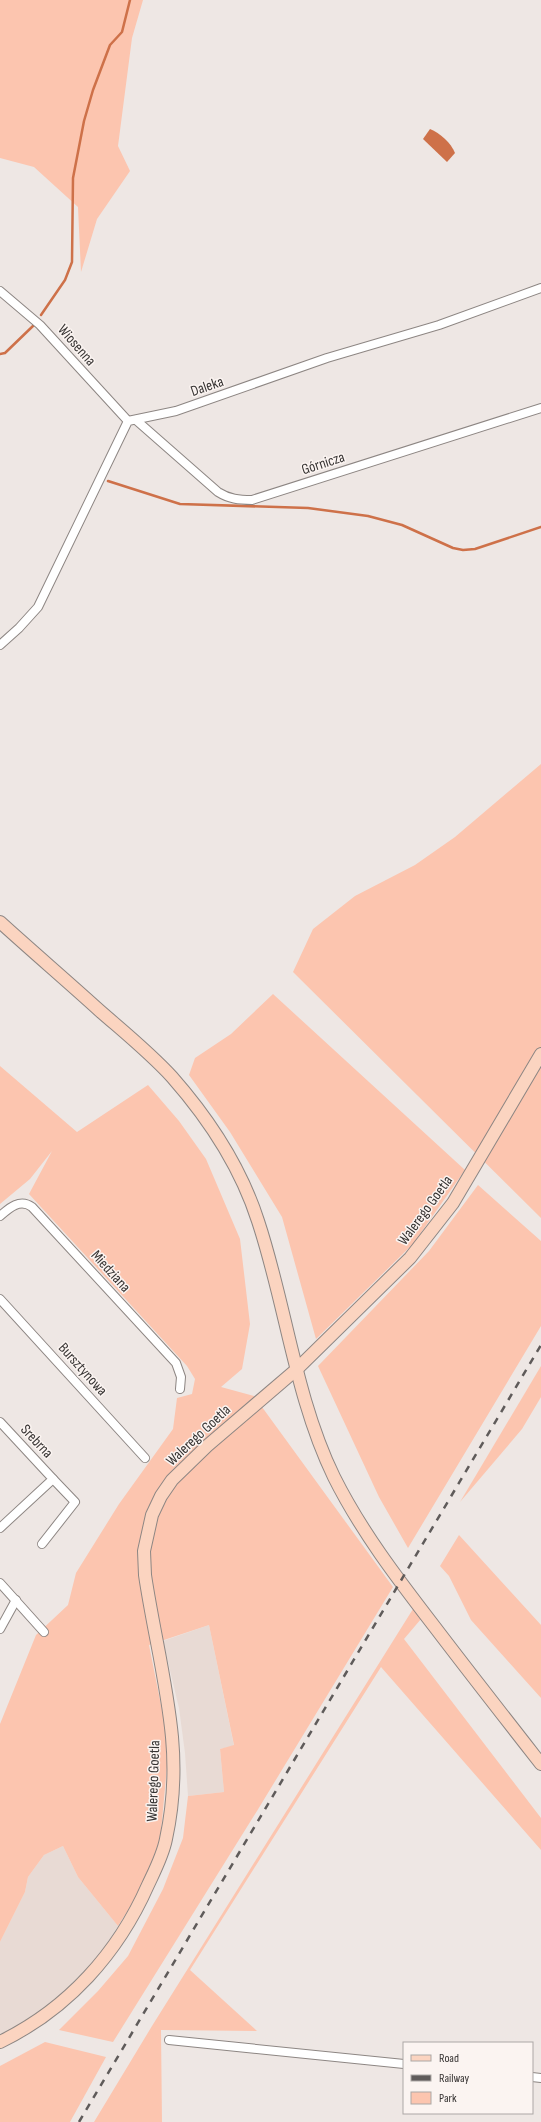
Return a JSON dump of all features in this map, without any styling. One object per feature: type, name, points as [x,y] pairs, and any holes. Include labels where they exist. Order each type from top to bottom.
[{"type":"street","name":"Daleka","points":[[132,421],[176,411],[327,358],[439,325],[540,290]]},
{"type":"street","name":"Wiosenna","points":[[0,291],[40,325],[132,421]]},
{"type":"street","name":"Górnicza","points":[[132,421],[218,492],[229,498],[252,500],[541,408]]},
{"type":"street","points":[[0,644],[19,628],[38,607],[132,421]]},
{"type":"street","points":[[0,922],[171,1076],[203,1116],[221,1142],[250,1197],[258,1220],[283,1306],[297,1370],[313,1424],[325,1457],[335,1477],[362,1527],[393,1573],[541,1764]]},
{"type":"street","name":"Walerego Goetla","points":[[0,2042],[36,2022],[58,2006],[84,1983],[103,1962],[132,1920],[158,1863],[166,1841],[172,1794],[172,1737],[145,1575],[144,1551],[152,1515],[161,1496],[186,1464],[297,1370],[410,1258],[453,1204],[541,1054]]},
{"type":"street","name":"Miedziana","points":[[0,1216],[19,1203],[27,1203],[32,1207],[176,1363],[181,1377],[180,1389]]},
{"type":"street","name":"Bursztynowa","points":[[0,1300],[145,1458]]},
{"type":"street","name":"Srebrna","points":[[0,1422],[75,1502],[42,1544]]},
{"type":"street","name":"Srebrna","points":[[0,1528],[53,1479]]},
{"type":"street","points":[[0,1583],[44,1632]]},
{"type":"street","points":[[0,1629],[16,1600]]},
{"type":"street","points":[[169,2040],[403,2064]]},
{"type":"shaded area","points":[[430,129],[445,139],[453,149],[455,153],[447,162],[423,139]]},
{"type":"shaded area","points":[[209,1625],[234,1746],[220,1749],[224,1792],[188,1796],[185,1753],[179,1708],[163,1641]]},
{"type":"shaded area","points":[[63,1846],[78,1877],[118,1926],[100,1955],[54,2001],[20,2025],[0,2035],[0,1942],[25,1892],[28,1877],[44,1855]]},
{"type":"green space","points":[[0,0],[143,0],[132,38],[118,146],[130,171],[97,219],[81,272],[78,207],[34,167],[0,158]]},
{"type":"green space","points":[[541,764],[541,1218],[293,972],[313,929],[355,896],[415,865],[455,837]]},
{"type":"green space","points":[[273,994],[465,1170],[413,1244],[316,1339],[282,1217],[230,1132],[189,1075],[195,1058],[231,1034]]},
{"type":"green space","points":[[0,1066],[77,1132],[148,1085],[179,1121],[206,1159],[240,1239],[250,1324],[242,1369],[221,1387],[254,1396],[393,1587],[257,1811],[113,2042],[59,2030],[98,1991],[128,1956],[163,1889],[183,1838],[188,1796],[224,1792],[220,1749],[234,1745],[209,1625],[149,1645],[169,1745],[160,1842],[137,1896],[118,1926],[78,1877],[63,1846],[44,1855],[28,1877],[25,1892],[0,1942],[0,1724],[36,1635],[68,1605],[76,1573],[119,1504],[173,1429],[177,1398],[192,1394],[195,1379],[187,1366],[29,1194],[52,1151],[30,1179],[0,1204]]},
{"type":"green space","points":[[478,1185],[541,1241],[541,1326],[408,1548],[379,1497],[318,1366],[429,1251]]},
{"type":"green space","points":[[541,1366],[541,1397],[522,1429],[460,1502]]},
{"type":"green space","points":[[459,1535],[541,1625],[541,1698],[471,1620],[449,1576],[440,1566]]},
{"type":"green space","points":[[413,1609],[421,1619],[404,1639],[541,1818],[541,1850],[381,1667],[190,1970],[257,2031],[161,2030],[162,2122],[94,2122],[152,2026]]},
{"type":"green space","points":[[45,2042],[106,2057],[70,2122],[0,2122],[0,2066]]},
{"type":"waterway","points":[[41,315],[65,280],[72,262],[73,178],[84,121],[93,90],[110,45],[122,32],[130,0]]},
{"type":"waterway","points":[[0,354],[5,353],[34,325]]},
{"type":"waterway","points":[[108,481],[180,504],[308,508],[368,516],[402,525],[453,548],[463,550],[475,549],[541,527]]},
{"type":"railway","points":[[79,2122],[541,1345]]}]
